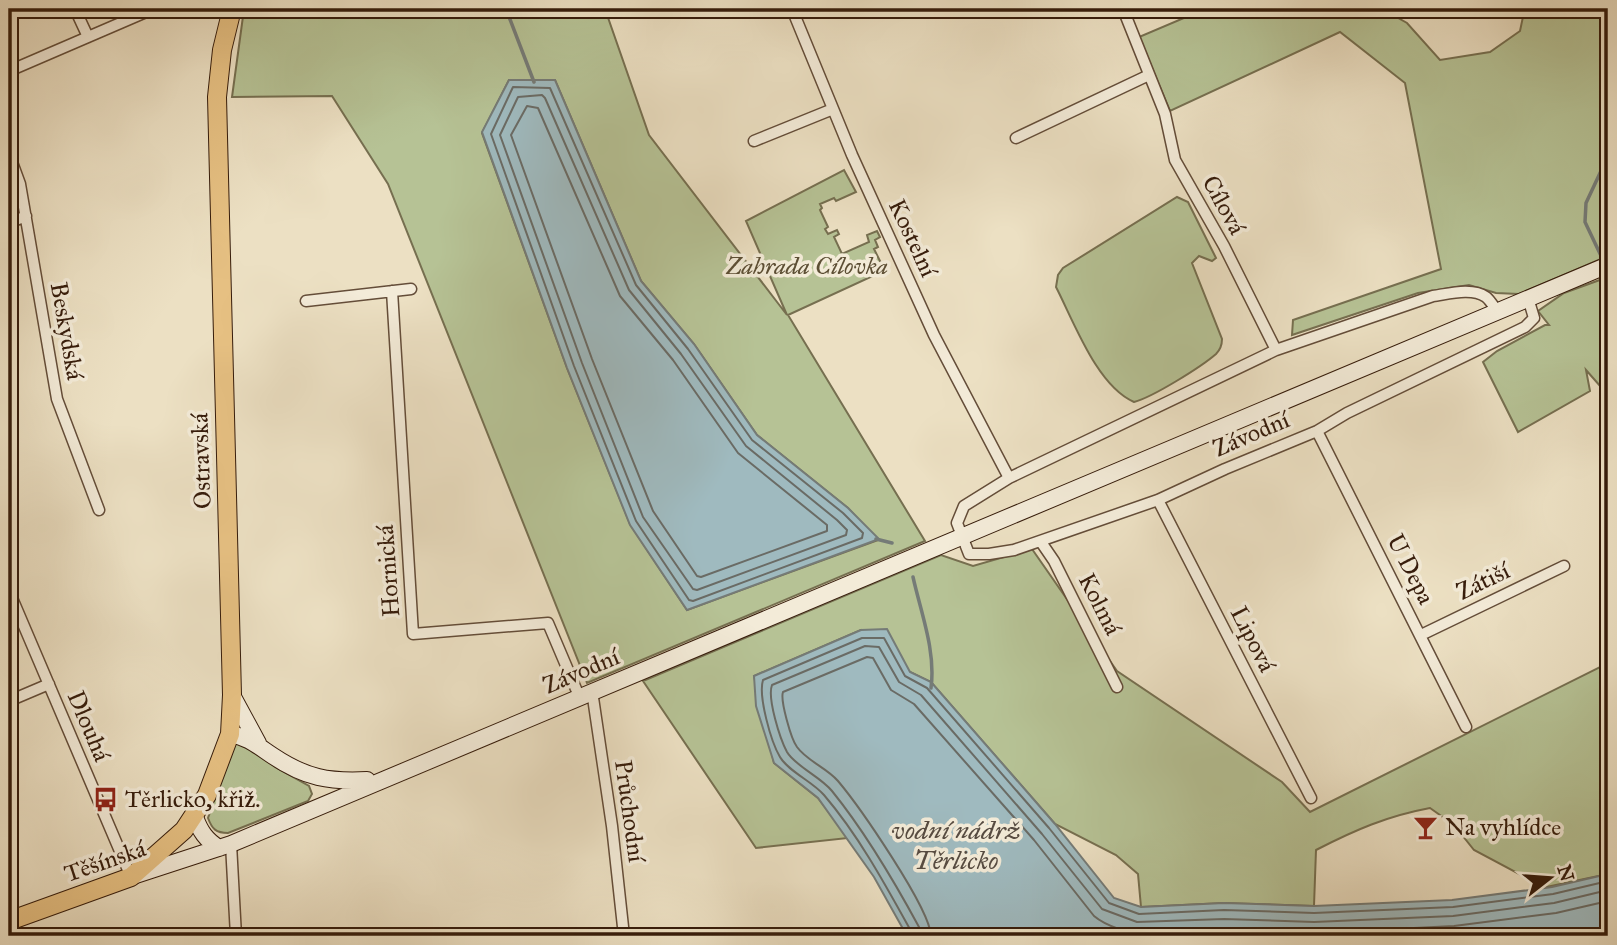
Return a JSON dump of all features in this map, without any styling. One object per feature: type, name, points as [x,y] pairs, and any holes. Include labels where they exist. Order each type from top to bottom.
[{"type":"main road","name":"Ostravská","points":[[131,877],[195,817],[207,795],[230,734],[232,695],[217,97],[222,50],[232,9]]},
{"type":"main road","name":"Závodní","points":[[225,846],[1608,265]]},
{"type":"main road","points":[[232,695],[259,745]]},
{"type":"main road","points":[[230,734],[245,737],[286,764],[315,778],[338,782],[380,779]]},
{"type":"main road","points":[[308,809],[319,797],[315,778]]},
{"type":"main road","points":[[195,817],[200,831],[208,841],[225,846]]},
{"type":"main road","name":"Těšínská","points":[[9,921],[225,846]]},
{"type":"street","points":[[75,9],[88,37]]},
{"type":"street","points":[[9,71],[153,9]]},
{"type":"street","name":"Kostelní","points":[[793,9],[852,156],[934,335],[1009,478]]},
{"type":"street","name":"Cílová","points":[[1124,9],[1164,114],[1175,160],[1224,246],[1276,350]]},
{"type":"street","points":[[1016,138],[1149,75]]},
{"type":"street","points":[[754,141],[833,109]]},
{"type":"street","name":"Beskydská","points":[[9,154],[20,184],[57,399],[99,510]]},
{"type":"street","points":[[9,223],[26,216]]},
{"type":"street","points":[[306,301],[411,289]]},
{"type":"street","name":"Hornická","points":[[392,291],[413,634],[548,623],[585,694]]},
{"type":"street","points":[[961,536],[957,523],[964,506],[1009,478],[1276,350],[1433,296],[1457,292],[1487,297],[1497,311]]},
{"type":"street","name":"Závodní","points":[[961,536],[969,554],[989,554],[1041,542],[1158,500],[1317,431],[1347,413],[1525,327],[1534,318],[1528,298]]},
{"type":"street","name":"U Depa","points":[[1317,431],[1466,727]]},
{"type":"street","name":"Lipová","points":[[1158,500],[1311,798]]},
{"type":"street","name":"Kolmá","points":[[1041,542],[1054,561],[1117,687]]},
{"type":"street","name":"Zátiší","points":[[1421,635],[1564,566]]},
{"type":"street","name":"Dlouhá","points":[[9,591],[131,877]]},
{"type":"street","points":[[9,701],[49,684]]},
{"type":"street","name":"Průchodní","points":[[585,694],[612,826],[624,936]]},
{"type":"street","points":[[225,846],[234,870],[236,936]]},
{"type":"green space","name":"Zahrada Cílovka","points":[[244,9],[605,9],[649,135],[787,315],[746,221],[844,170],[856,192],[836,201],[834,198],[820,204],[828,227],[825,229],[828,234],[837,230],[839,234],[834,237],[842,254],[869,242],[867,235],[877,231],[880,237],[875,240],[878,247],[874,249],[883,267],[887,266],[888,269],[788,315],[925,541],[587,683],[388,184],[332,96],[232,97]],"holes":[[[509,80],[555,80],[641,281],[694,344],[757,435],[848,508],[878,540],[687,610],[630,524],[567,368],[482,133]]]},
{"type":"green space","points":[[1205,9],[1382,9],[1407,23],[1440,60],[1490,52],[1520,31],[1523,9],[1608,9],[1608,256],[1519,294],[1496,293],[1469,285],[1418,293],[1292,335],[1293,320],[1441,269],[1405,83],[1340,32],[1170,111],[1139,37]]},
{"type":"green space","points":[[1177,197],[1188,202],[1216,258],[1212,261],[1199,256],[1192,263],[1222,339],[1221,345],[1216,354],[1188,374],[1134,402],[1109,382],[1088,352],[1056,287],[1058,275],[1063,268]]},
{"type":"green space","points":[[1608,277],[1608,388],[1601,387],[1586,370],[1590,391],[1518,432],[1483,362],[1497,351],[1549,325],[1538,311],[1564,293]]},
{"type":"green space","points":[[1032,549],[1117,671],[1282,782],[1310,812],[1608,663],[1608,874],[1537,889],[1525,877],[1474,850],[1454,825],[1430,808],[1372,824],[1316,850],[1314,906],[1224,903],[1141,907],[1138,874],[1116,855],[1055,824],[931,682],[910,672],[861,630],[754,676],[774,763],[818,798],[848,838],[756,848],[643,681],[941,555],[973,566]]},
{"type":"green space","points":[[242,741],[275,767],[309,786],[312,794],[308,801],[228,833],[220,832],[213,828],[208,818],[234,743]]},
{"type":"water","points":[[509,80],[555,80],[641,281],[694,344],[757,435],[848,508],[879,539],[687,610],[630,525],[567,368],[482,132]]},
{"type":"water","name":"vodní nádrž Těrlicko","points":[[887,629],[910,672],[931,682],[1055,824],[1114,898],[1141,907],[1224,903],[1314,906],[1452,900],[1552,887],[1608,874],[1608,936],[907,936],[874,877],[818,798],[774,763],[756,706],[754,676],[861,630]]},
{"type":"waterway","points":[[506,9],[534,82]]},
{"type":"waterway","points":[[1606,9],[1608,16]]},
{"type":"waterway","points":[[1603,260],[1585,222],[1586,203],[1608,156]]},
{"type":"waterway","points":[[876,539],[892,543]]},
{"type":"waterway","points":[[913,577],[930,646],[931,688]]},
{"type":"place","name":"Těrlicko, křiž.","points":[[105,799]]},
{"type":"place","name":"Na vyhlídce","points":[[1425,827]]}]
